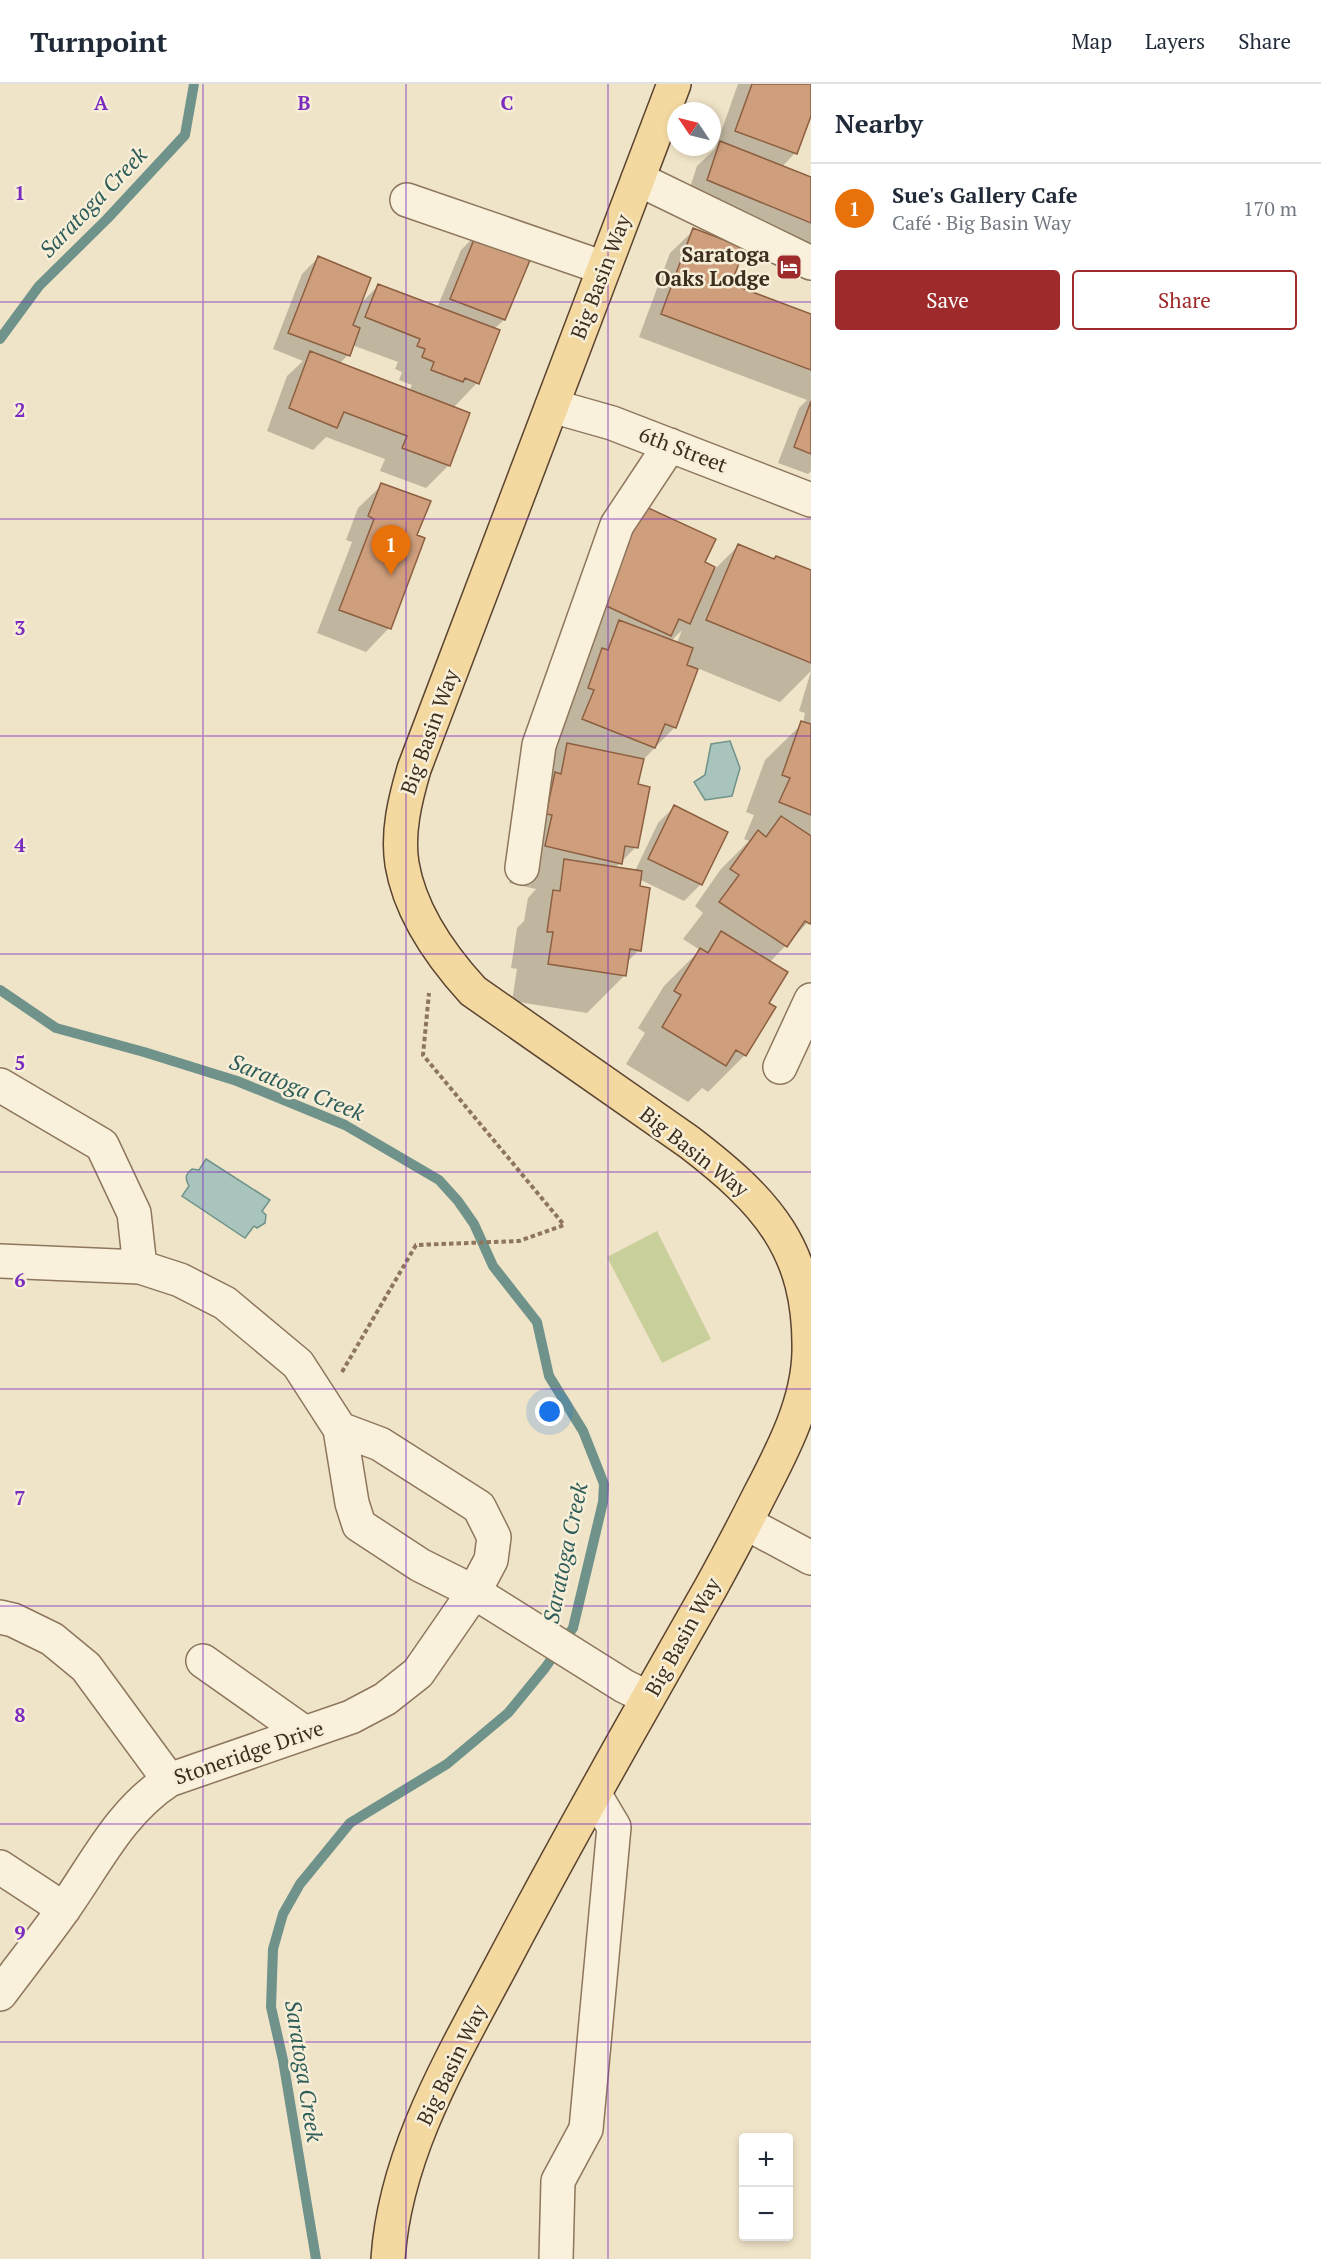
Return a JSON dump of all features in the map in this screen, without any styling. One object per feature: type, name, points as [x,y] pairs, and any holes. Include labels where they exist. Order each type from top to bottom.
[{"type":"main road","name":"Big Basin Way","points":[[388,2259],[397,2201],[413,2150],[440,2082],[540,1892],[746,1523],[778,1461],[806,1383],[809,1353],[808,1327],[800,1280],[792,1253],[779,1228],[763,1208],[714,1162],[473,991],[447,963],[423,922],[402,866],[405,802],[414,770],[674,84]]},
{"type":"street","points":[[638,178],[811,263]]},
{"type":"street","points":[[407,200],[604,268]]},
{"type":"street","name":"6th Street","points":[[552,406],[602,420],[811,500]]},
{"type":"street","points":[[522,868],[539,745],[617,525],[670,445]]},
{"type":"street","points":[[780,1067],[811,1000]]},
{"type":"street","points":[[0,1085],[102,1145],[134,1213],[140,1267]]},
{"type":"street","points":[[0,1261],[140,1267],[180,1280],[225,1304],[298,1365],[332,1417],[351,1503],[359,1525],[420,1564],[474,1592],[624,1686],[648,1698]]},
{"type":"street","name":"Stoneridge Drive","points":[[0,1994],[64,1909],[131,1810],[169,1780],[351,1717],[385,1699],[418,1673],[474,1592],[491,1560],[494,1537],[479,1507],[380,1444],[332,1417]]},
{"type":"street","points":[[746,1523],[811,1558]]},
{"type":"street","points":[[0,1617],[14,1620],[52,1639],[86,1667],[169,1780]]},
{"type":"street","points":[[203,1661],[305,1733]]},
{"type":"street","points":[[556,2259],[558,2181],[586,2129],[614,1827],[595,1794]]},
{"type":"street","points":[[0,1867],[64,1909]]},
{"type":"path","points":[[332,1417],[416,1245],[519,1240],[564,1226],[423,1055],[429,987]]},
{"type":"green space","points":[[657,1231],[711,1339],[662,1363],[607,1257]]},
{"type":"water","points":[[730,741],[740,768],[732,796],[705,800],[694,782],[705,775],[711,744]]},
{"type":"water","points":[[206,1159],[270,1200],[262,1211],[266,1215],[265,1223],[257,1228],[254,1226],[245,1238],[182,1196],[189,1186],[186,1179],[188,1173],[192,1169],[199,1170]]},
{"type":"building","points":[[752,84],[811,84],[811,116],[797,154],[735,131]]},
{"type":"building","points":[[721,141],[811,177],[811,223],[707,180],[715,156],[721,156]]},
{"type":"building","points":[[693,228],[745,248],[731,284],[811,314],[811,370],[661,314]]},
{"type":"building","points":[[477,232],[533,253],[505,320],[450,299]]},
{"type":"building","points":[[318,256],[371,278],[353,325],[360,328],[350,356],[288,333]]},
{"type":"building","points":[[378,284],[500,330],[479,384],[465,378],[463,382],[431,370],[434,362],[422,357],[425,349],[417,346],[420,339],[365,317]]},
{"type":"building","points":[[310,351],[470,413],[450,466],[402,448],[407,436],[344,412],[337,428],[289,408]]},
{"type":"building","points":[[811,401],[811,454],[794,447]]},
{"type":"building","points":[[381,483],[431,501],[417,535],[425,538],[391,629],[339,610],[374,519],[368,516]]},
{"type":"building","points":[[644,506],[716,539],[705,562],[715,567],[690,624],[679,619],[671,636],[600,603],[625,533],[631,535]]},
{"type":"building","points":[[738,544],[774,559],[776,556],[811,570],[811,663],[706,620]]},
{"type":"building","points":[[619,620],[693,648],[687,665],[698,669],[676,728],[665,724],[655,748],[582,719],[594,690],[588,688],[602,648],[608,650]]},
{"type":"building","points":[[801,721],[811,724],[811,815],[779,802],[790,778],[782,775]]},
{"type":"building","points":[[567,743],[644,759],[638,784],[650,787],[638,848],[625,846],[622,864],[545,846],[552,815],[546,814],[555,772],[561,774]]},
{"type":"building","points":[[674,805],[728,832],[702,885],[648,859]]},
{"type":"building","points":[[781,816],[811,836],[811,922],[810,924],[805,921],[787,947],[719,902],[739,875],[730,869],[758,830],[766,837]]},
{"type":"building","points":[[564,859],[642,871],[640,886],[650,888],[641,951],[630,949],[626,976],[548,964],[553,932],[547,932],[553,890],[560,891]]},
{"type":"building","points":[[721,931],[788,972],[769,1003],[776,1007],[746,1056],[736,1050],[726,1066],[662,1027],[681,995],[674,991],[700,948],[708,953]]},
{"type":"waterway","name":"Saratoga Creek","points":[[0,339],[39,286],[107,219],[185,135],[194,84]]},
{"type":"waterway","name":"Saratoga Creek","points":[[0,990],[56,1028],[237,1081],[345,1125],[439,1180],[474,1224],[493,1266],[537,1322],[549,1376],[583,1431],[604,1484],[603,1502],[573,1628],[545,1668],[508,1713],[447,1764],[350,1823],[300,1884],[283,1914],[273,1949],[271,2007],[283,2060],[316,2259]]},
{"type":"place","name":"Saratoga Oaks Lodge","points":[[789,267]]},
{"type":"place","name":"Sue's Gallery Cafe","points":[[391,575]]}]
